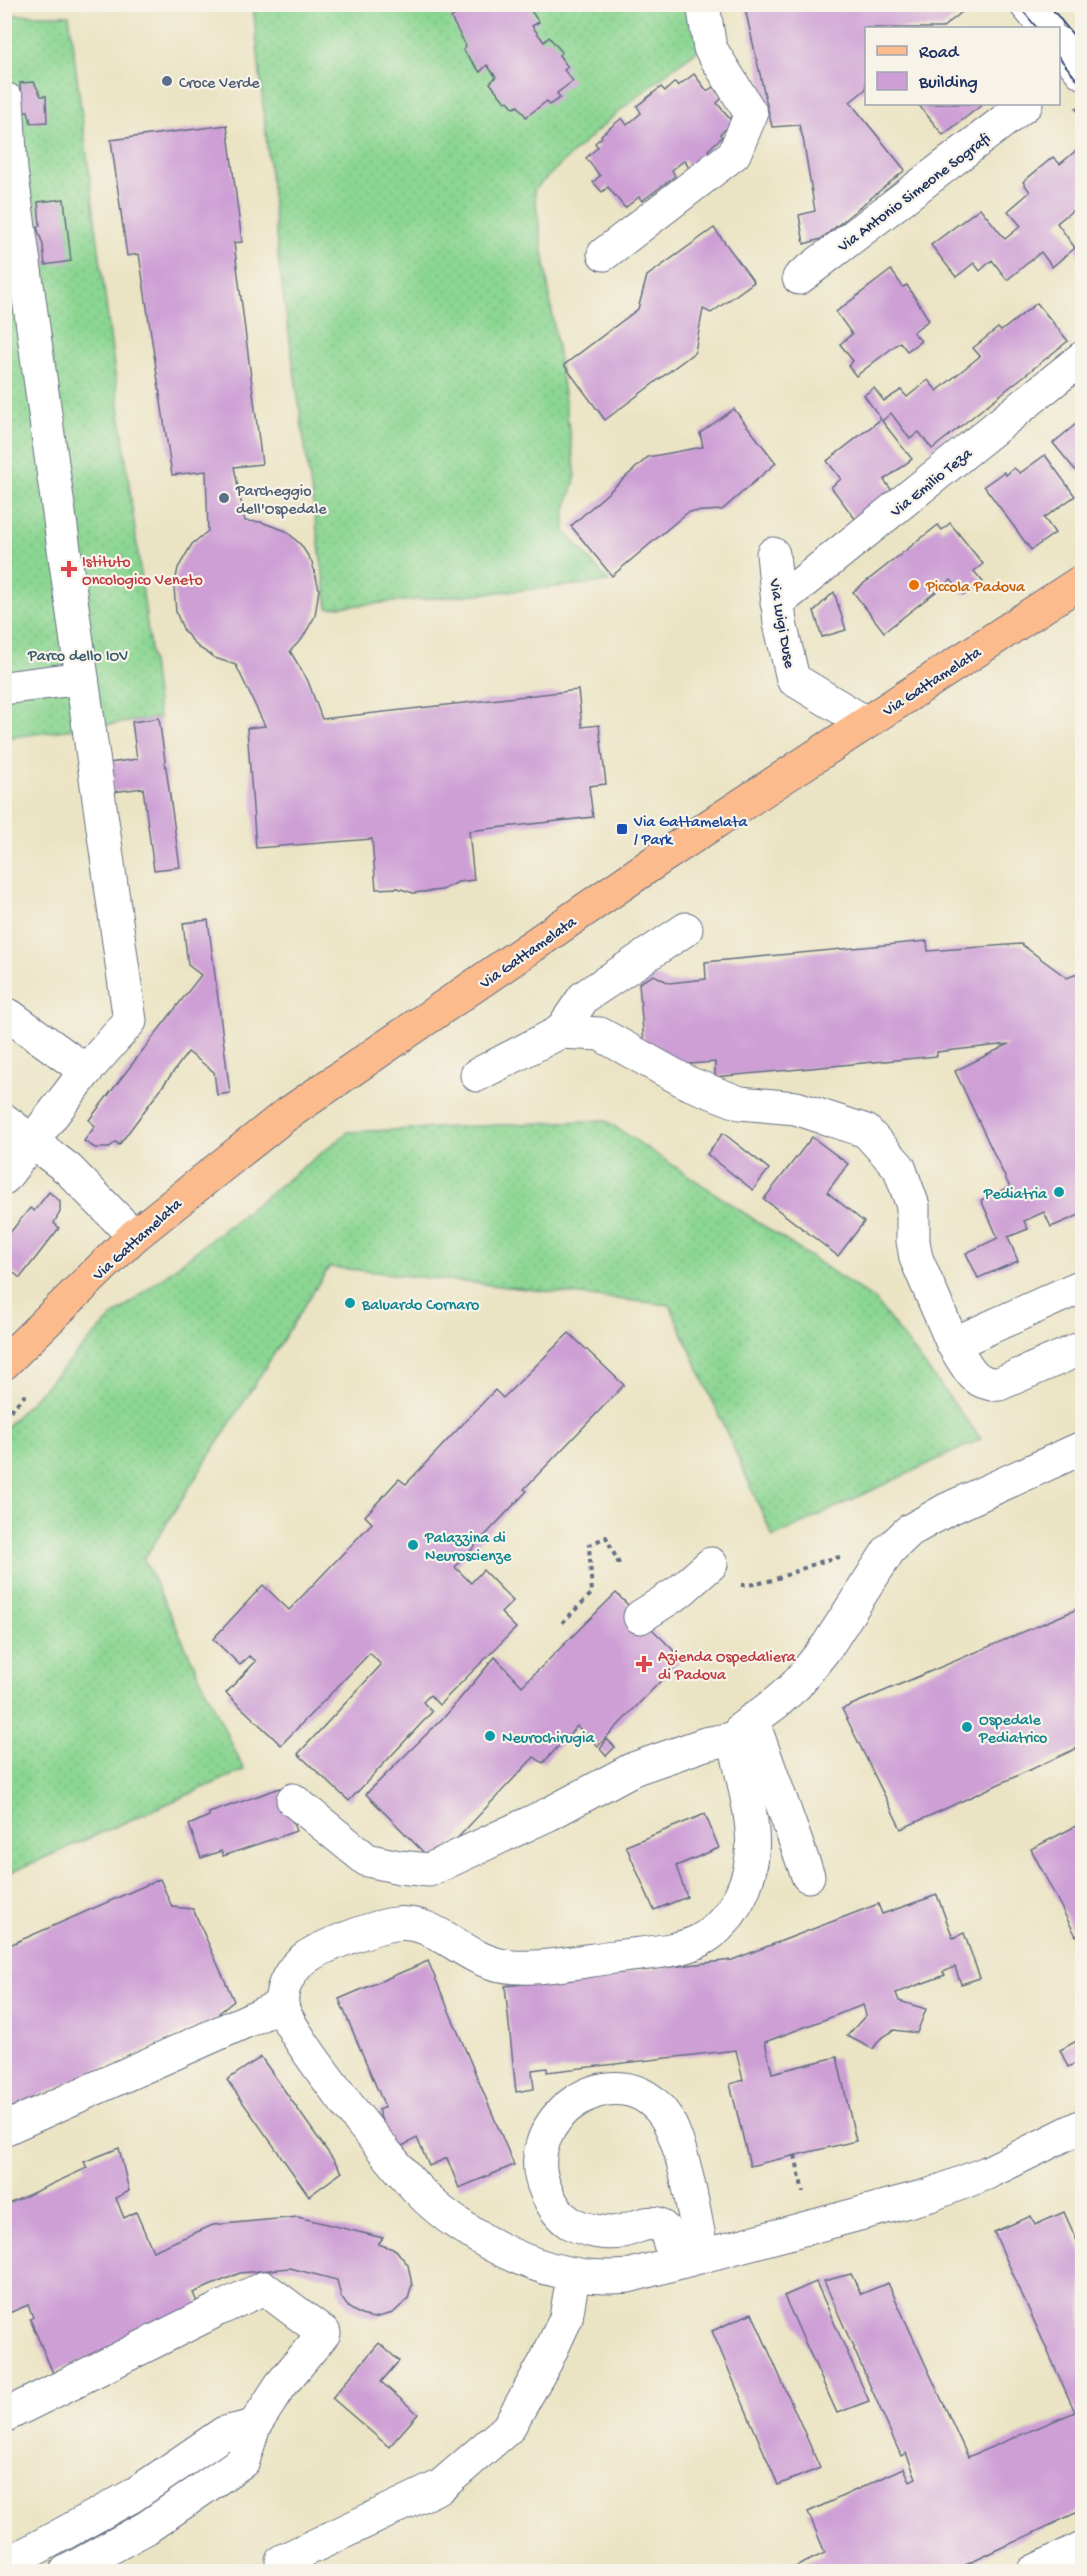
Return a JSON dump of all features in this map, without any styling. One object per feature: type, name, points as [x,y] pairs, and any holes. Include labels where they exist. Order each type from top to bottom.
[{"type":"main road","name":"Via Gattamelata","points":[[4,1363],[134,1236],[301,1104],[659,859],[1083,581]]},
{"type":"street","points":[[604,254],[734,154],[752,114],[710,48],[703,4]]},
{"type":"street","points":[[1026,4],[1045,27]]},
{"type":"street","points":[[4,100],[7,100],[8,174],[130,1021],[86,1071],[4,1178]]},
{"type":"street","name":"Via Antonio Simeone Sografi","points":[[799,278],[1025,105]]},
{"type":"street","name":"Via Emilio Teza","points":[[777,603],[1083,358]]},
{"type":"street","name":"Via Luigi Duse","points":[[773,554],[777,603],[793,679],[866,723]]},
{"type":"street","points":[[4,688],[82,678]]},
{"type":"street","points":[[477,1075],[560,1032],[584,998],[686,929]]},
{"type":"street","points":[[4,1022],[10,1016],[86,1071]]},
{"type":"street","points":[[560,1032],[600,1034],[688,1083],[740,1103],[796,1108],[866,1131],[899,1167],[913,1206],[916,1258],[953,1344],[975,1379],[986,1385],[999,1384],[1083,1348]]},
{"type":"street","points":[[4,1120],[68,1169],[134,1236]]},
{"type":"street","points":[[953,1344],[1083,1286]]},
{"type":"street","points":[[293,1800],[367,1860],[399,1867],[429,1870],[549,1814],[633,1769],[744,1729],[796,1685],[828,1645],[889,1550],[909,1531],[946,1510],[1083,1448]]},
{"type":"street","points":[[640,1617],[679,1592],[711,1564]]},
{"type":"street","points":[[744,1729],[808,1876]]},
{"type":"street","points":[[744,1729],[753,1866],[749,1881],[726,1918],[699,1941],[671,1948],[517,1968],[480,1959],[418,1924],[392,1924],[377,1927],[302,1960],[288,1979],[282,2004],[290,2024],[383,2151],[419,2192],[457,2223],[487,2243],[545,2268],[573,2276],[601,2278],[628,2276],[930,2195],[987,2173],[1083,2127]]},
{"type":"street","points":[[4,2129],[282,2004]]},
{"type":"street","points":[[611,2088],[628,2090],[648,2098],[665,2116],[679,2152],[689,2260],[658,2224],[647,2223],[620,2232],[593,2230],[568,2222],[553,2205],[539,2170],[541,2148],[548,2129],[575,2100],[611,2088]]},
{"type":"street","points":[[284,2566],[441,2486],[508,2428],[546,2361],[566,2318],[573,2276]]},
{"type":"street","points":[[4,2416],[264,2288],[324,2333],[279,2386],[254,2426],[243,2461],[146,2528],[66,2571]]},
{"type":"street","points":[[6,2571],[24,2555],[132,2496],[224,2433],[254,2426]]},
{"type":"street","points":[[1033,2571],[1083,2548]]},
{"type":"path","points":[[4,1417],[30,1390]]},
{"type":"path","points":[[562,1623],[592,1593],[589,1545],[606,1537],[621,1568]]},
{"type":"path","points":[[737,1585],[766,1584],[825,1560],[843,1557]]},
{"type":"green space","points":[[253,5],[697,5],[700,49],[614,116],[534,190],[576,476],[565,512],[565,531],[609,582],[328,608],[279,265]]},
{"type":"green space","name":"Parco dello IOV","points":[[4,15],[69,15],[159,718],[5,738]]},
{"type":"green space","points":[[605,1120],[875,1300],[981,1439],[773,1537],[670,1305],[329,1267],[144,1559],[244,1770],[5,1875],[5,1428],[111,1318],[348,1132]]},
{"type":"building","points":[[468,4],[526,4],[539,22],[532,26],[544,42],[549,37],[562,52],[559,55],[568,67],[564,70],[573,81],[557,93],[560,98],[549,105],[547,101],[526,117],[518,106],[514,108],[508,101],[505,102],[490,83],[496,77],[487,65],[480,72],[463,50],[466,46],[451,18]]},
{"type":"building","points":[[744,4],[850,4],[851,9],[857,4],[972,4],[943,27],[865,27],[865,90],[850,102],[905,170],[821,239],[804,244],[799,215],[815,211],[799,125],[772,127]]},
{"type":"building","points":[[694,74],[707,91],[713,87],[722,98],[717,103],[733,123],[720,134],[722,137],[708,150],[710,153],[689,169],[685,160],[672,170],[675,176],[642,201],[639,197],[625,208],[608,187],[602,192],[593,182],[600,176],[586,158],[598,147],[595,143],[602,137],[601,135],[622,118],[627,125],[641,113],[637,106],[661,87],[665,91],[675,82],[678,86]]},
{"type":"building","points":[[34,82],[41,96],[46,96],[47,122],[31,123],[28,111],[22,111],[20,83]]},
{"type":"building","points":[[919,105],[982,105],[943,135]]},
{"type":"building","name":"Parcheggio dell'Ospedale","points":[[227,125],[242,242],[234,243],[262,464],[234,467],[245,521],[261,522],[286,531],[301,545],[312,562],[319,589],[315,616],[302,639],[290,651],[308,681],[322,719],[578,690],[582,727],[599,725],[606,784],[589,786],[593,817],[469,831],[474,880],[458,882],[442,890],[413,893],[398,888],[376,889],[372,839],[256,848],[247,728],[265,726],[236,665],[215,658],[198,647],[184,631],[176,612],[174,587],[178,568],[192,544],[208,531],[206,471],[172,475],[139,254],[127,256],[111,140]]},
{"type":"building","points":[[1079,148],[1082,152],[1082,203],[1057,223],[1075,248],[1052,267],[1041,252],[1007,280],[992,260],[980,271],[974,263],[956,277],[931,245],[980,208],[1005,239],[1021,226],[1008,211],[1030,192],[1023,182],[1053,157],[1060,164]]},
{"type":"building","points":[[64,199],[71,261],[45,265],[43,245],[37,227],[40,225],[38,202]]},
{"type":"building","points":[[714,228],[754,282],[711,313],[703,309],[695,352],[605,420],[564,365],[638,309],[647,276]]},
{"type":"building","points":[[1082,241],[1082,257],[1075,248]]},
{"type":"building","points":[[891,270],[903,287],[907,285],[929,320],[913,332],[921,341],[907,351],[900,342],[856,376],[848,366],[853,361],[840,344],[852,334],[836,312]]},
{"type":"building","points":[[1037,303],[1068,341],[932,449],[919,432],[910,439],[891,413],[882,421],[912,459],[884,480],[893,492],[856,520],[831,487],[841,479],[827,461],[881,419],[864,395],[874,388],[884,401],[901,390],[907,397],[928,380],[937,391],[980,356],[973,348],[998,328],[1001,331]]},
{"type":"building","points":[[734,409],[776,463],[722,510],[688,512],[612,576],[571,526],[648,457],[703,447],[700,433]]},
{"type":"building","points":[[1082,419],[1082,466],[1076,471],[1053,443]]},
{"type":"building","points":[[1045,455],[1075,496],[1044,518],[1055,533],[1031,550],[984,486],[1004,472],[1006,475],[1014,468],[1020,473]]},
{"type":"building","points":[[950,523],[983,564],[974,571],[983,582],[964,595],[951,580],[884,632],[853,592],[938,525],[942,530]]},
{"type":"building","points":[[834,592],[846,630],[822,637],[814,611]]},
{"type":"building","points":[[159,718],[180,867],[154,870],[143,788],[113,792],[109,763],[137,759],[132,722]]},
{"type":"building","points":[[208,920],[230,1093],[217,1095],[214,1072],[188,1052],[119,1145],[116,1142],[108,1148],[95,1148],[84,1141],[95,1126],[89,1120],[201,975],[188,965],[183,923]]},
{"type":"building","points":[[927,941],[928,951],[1021,944],[1067,978],[1082,972],[1082,1214],[1051,1227],[1044,1212],[1024,1221],[1028,1229],[1008,1237],[1018,1261],[978,1278],[966,1253],[998,1238],[981,1200],[1009,1187],[1013,1194],[955,1071],[1009,1044],[937,1052],[937,1056],[715,1077],[715,1062],[678,1065],[644,1044],[639,983],[654,975],[669,983],[706,979],[705,962]]},
{"type":"building","points":[[723,1133],[769,1169],[753,1190],[707,1154]]},
{"type":"building","points":[[812,1137],[848,1164],[827,1192],[864,1222],[838,1256],[764,1199]]},
{"type":"building","points":[[49,1192],[60,1201],[60,1212],[54,1223],[59,1228],[20,1278],[4,1265],[4,1240],[30,1208],[34,1211]]},
{"type":"building","name":"Palazzina di Neuroscienze","points":[[569,1333],[624,1385],[524,1489],[527,1491],[455,1567],[471,1583],[483,1570],[513,1601],[501,1613],[516,1628],[439,1705],[430,1695],[423,1702],[432,1712],[349,1801],[298,1754],[381,1665],[370,1653],[281,1745],[226,1693],[256,1661],[249,1656],[240,1665],[213,1639],[263,1585],[289,1610],[372,1523],[365,1516],[399,1479],[406,1484],[495,1390],[503,1398]]},
{"type":"building","name":"Neurochirugia","points":[[616,1593],[682,1659],[598,1746],[577,1726],[543,1763],[534,1757],[434,1863],[366,1794],[448,1713],[495,1657],[522,1686]]},
{"type":"building","name":"Ospedale Pediatrico","points":[[1082,1607],[1082,1746],[901,1829],[842,1709]]},
{"type":"building","points":[[607,1739],[615,1747],[606,1756],[600,1749]]},
{"type":"building","points":[[280,1788],[296,1831],[223,1856],[221,1851],[201,1858],[189,1825],[209,1816],[209,1813]]},
{"type":"building","points":[[705,1814],[719,1848],[676,1866],[687,1897],[654,1910],[626,1846]]},
{"type":"building","points":[[1082,1823],[1082,1932],[1076,1936],[1031,1849]]},
{"type":"building","points":[[160,1879],[172,1907],[193,1909],[234,2001],[219,2013],[222,2016],[5,2110],[5,1947]]},
{"type":"building","points":[[937,1895],[953,1938],[964,1933],[980,1978],[961,1984],[955,1967],[943,1972],[945,1975],[896,1993],[899,2001],[926,2009],[917,2033],[894,2030],[880,2039],[873,2049],[847,2036],[866,2015],[863,2005],[765,2042],[772,2073],[837,2057],[856,2141],[750,2166],[730,2084],[743,2080],[736,2050],[547,2072],[547,2068],[532,2070],[534,2089],[516,2092],[505,1986],[732,1960],[878,1904],[882,1914]]},
{"type":"building","points":[[428,1961],[514,2165],[459,2188],[447,2158],[429,2166],[417,2138],[393,2151],[378,2110],[385,2107],[339,1999]]},
{"type":"building","points":[[1082,2038],[1082,2060],[1068,2067],[1060,2050]]},
{"type":"building","points":[[261,2057],[342,2172],[309,2196],[227,2080]]},
{"type":"building","points":[[119,2148],[129,2191],[116,2198],[124,2218],[136,2212],[153,2251],[213,2225],[298,2217],[383,2238],[378,2244],[396,2250],[408,2265],[412,2285],[408,2299],[393,2313],[374,2318],[361,2315],[349,2308],[341,2297],[337,2280],[290,2268],[240,2273],[193,2293],[201,2311],[53,2373],[30,2319],[33,2317],[28,2305],[4,2315],[4,2206],[87,2168],[84,2162]]},
{"type":"building","points":[[1064,2212],[1082,2252],[1082,2510],[953,2571],[787,2571],[825,2553],[808,2512],[904,2468],[910,2481],[916,2478],[906,2453],[901,2456],[824,2281],[851,2274],[861,2294],[888,2283],[968,2457],[1075,2412],[994,2232],[1031,2216],[1035,2225]]},
{"type":"building","points":[[816,2282],[869,2401],[837,2413],[784,2296]]},
{"type":"building","points":[[752,2313],[820,2468],[778,2485],[712,2331]]},
{"type":"building","points":[[379,2343],[399,2361],[381,2382],[418,2414],[389,2447],[332,2398]]},
{"type":"tram line","points":[[1017,4],[1036,27]]},
{"type":"tram line","points":[[1048,4],[1082,46]]},
{"type":"tram line","points":[[1060,58],[1082,86]]},
{"type":"place","name":"Croce Verde","points":[[167,81]]},
{"type":"place","name":"Parcheggio dell'Ospedale","points":[[224,498]]},
{"type":"place","name":"Istituto Oncologico Veneto","points":[[69,569]]},
{"type":"place","name":"Piccola Padova","points":[[914,585]]},
{"type":"place","name":"Via Gattamelata / Park","points":[[622,829]]},
{"type":"place","name":"Pediatria","points":[[1059,1192]]},
{"type":"place","name":"Baluardo Cornaro","points":[[350,1303]]},
{"type":"place","name":"Palazzina di Neuroscienze","points":[[413,1545]]},
{"type":"place","name":"Azienda Ospedaliera di Padova","points":[[644,1664]]},
{"type":"place","name":"Ospedale Pediatrico","points":[[967,1727]]},
{"type":"place","name":"Neurochirugia","points":[[490,1736]]}]
